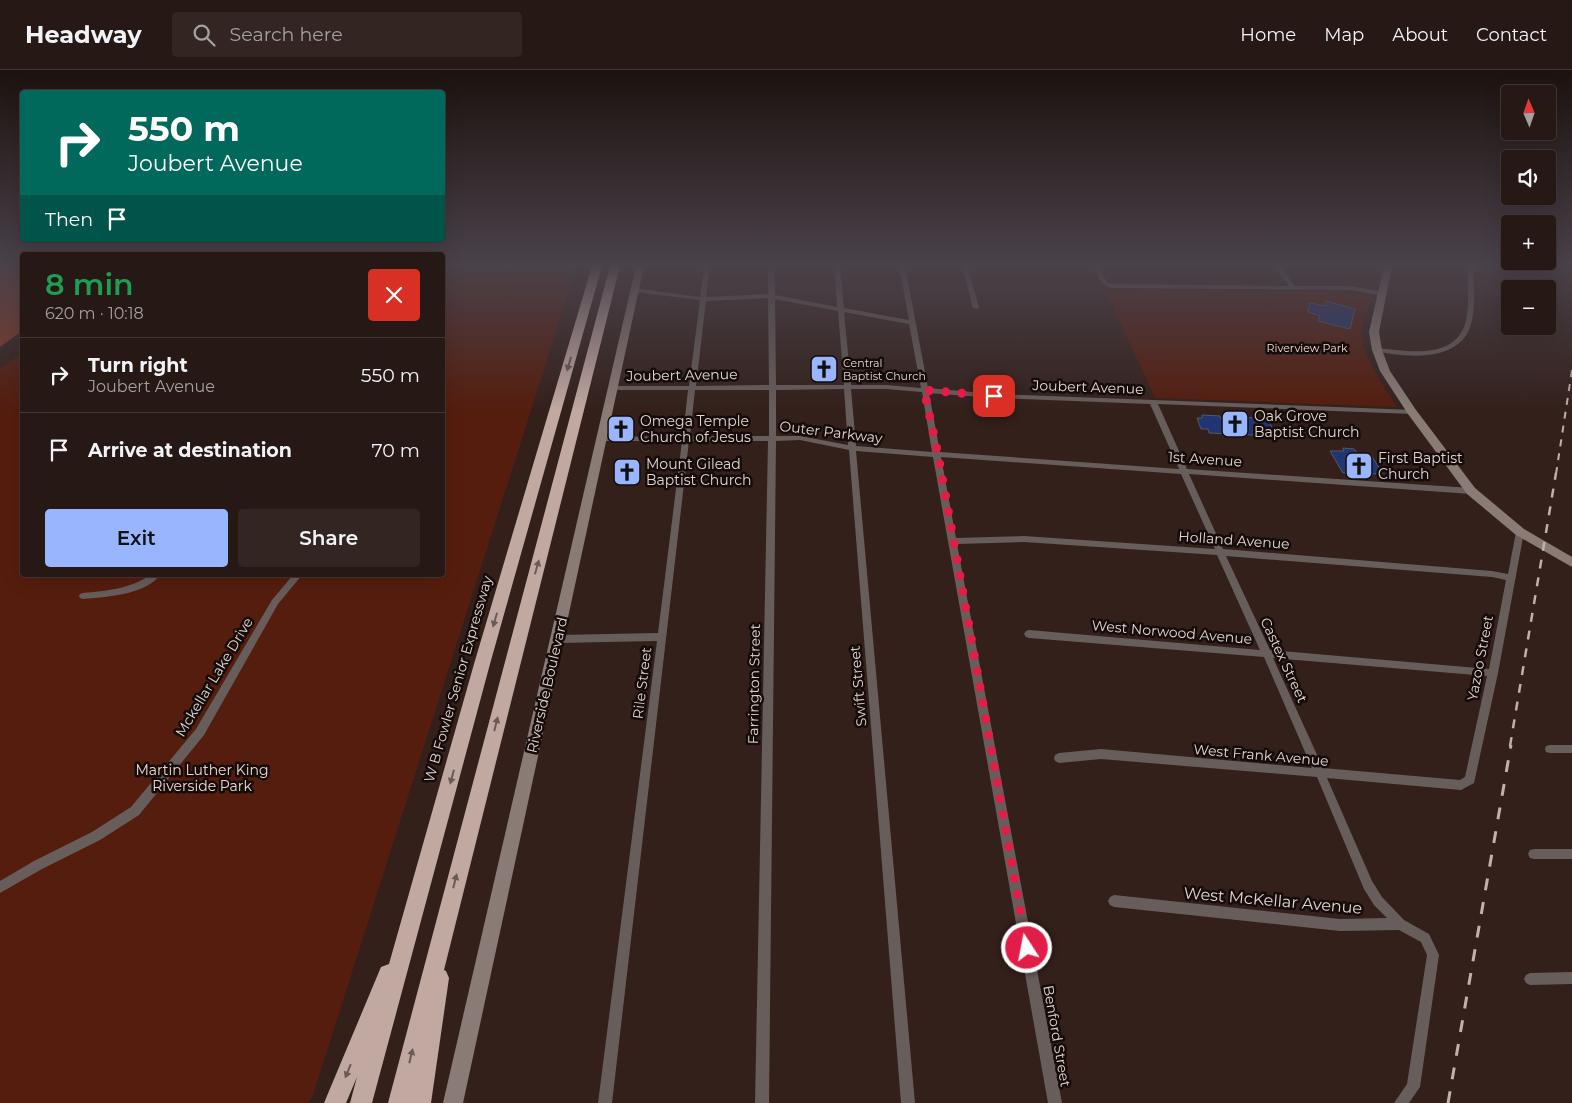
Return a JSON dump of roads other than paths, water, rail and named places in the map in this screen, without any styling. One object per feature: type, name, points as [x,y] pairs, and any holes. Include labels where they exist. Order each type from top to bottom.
[{"type":"highway","name":"W B Fowler Senior Expressway","points":[[361,1103],[482,664],[583,314]]},
{"type":"highway","points":[[399,1103],[603,314]]},
{"type":"highway","points":[[335,1103],[413,912]]},
{"type":"highway","points":[[420,1103],[432,1031],[447,913]]},
{"type":"street","name":"Riverside Boulevard","points":[[453,1103],[558,639],[629,314]]},
{"type":"street","name":"Rile Street","points":[[605,1103],[701,314]]},
{"type":"street","name":"Farrington Street","points":[[762,1103],[773,387],[771,314]]},
{"type":"street","name":"Swift Street","points":[[840,314],[908,1103]]},
{"type":"street","points":[[864,314],[913,323]]},
{"type":"street","name":"Benford Street","points":[[911,314],[1055,1103]]},
{"type":"street","points":[[1378,314],[1374,332],[1377,350],[1385,371],[1412,412],[1471,490],[1520,532],[1570,560]]},
{"type":"street","points":[[1377,350],[1441,352],[1453,347],[1466,332],[1469,314]]},
{"type":"street","name":"Joubert Avenue","points":[[612,388],[846,386],[994,396],[1412,412]]},
{"type":"street","name":"Castex Street","points":[[1153,402],[1265,653],[1322,775],[1368,885],[1378,901],[1400,924]]},
{"type":"street","name":"Outer Parkway","points":[[601,439],[800,438],[851,448],[938,454]]},
{"type":"street","name":"1st Avenue","points":[[938,454],[1471,490]]},
{"type":"street","name":"Yazoo Street","points":[[1461,786],[1470,780],[1520,532]]},
{"type":"street","name":"Holland Avenue","points":[[953,541],[1024,539],[1220,552],[1482,573],[1511,578]]},
{"type":"street","points":[[83,596],[113,594],[148,582],[154,577]]},
{"type":"street","name":"Mckellar Lake Drive","points":[[0,887],[38,865],[96,836],[135,811],[200,732],[275,602],[296,577]]},
{"type":"street","name":"West Norwood Avenue","points":[[1029,634],[1493,673]]},
{"type":"street","points":[[558,639],[662,637]]},
{"type":"street","points":[[1550,749],[1572,748]]},
{"type":"street","name":"West Frank Avenue","points":[[1059,758],[1101,754],[1461,786]]},
{"type":"street","points":[[1534,854],[1572,854]]},
{"type":"street","name":"West McKellar Avenue","points":[[1114,901],[1340,925],[1400,924]]},
{"type":"street","points":[[1400,924],[1425,938],[1433,955],[1413,1087],[1402,1103]]},
{"type":"street","points":[[1530,979],[1572,978]]},
{"type":"railway","points":[[1556,474],[1572,370]]},
{"type":"railway","points":[[1510,746],[1556,473]]},
{"type":"railway","points":[[1448,1103],[1511,745]]},
{"type":"place","name":"Central Baptist Church","points":[[824,369]]},
{"type":"place","name":"Oak Grove Baptist Church","points":[[1235,424]]},
{"type":"place","name":"Omega Temple Church of Jesus","points":[[621,429]]},
{"type":"place","name":"First Baptist Church","points":[[1359,466]]},
{"type":"place","name":"Mount Gilead Baptist Church","points":[[627,472]]},
{"type":"park label","name":"Riverview Park","points":[[1307,348]]},
{"type":"park label","name":"Martin Luther King Riverside Park","points":[[202,778]]}]
